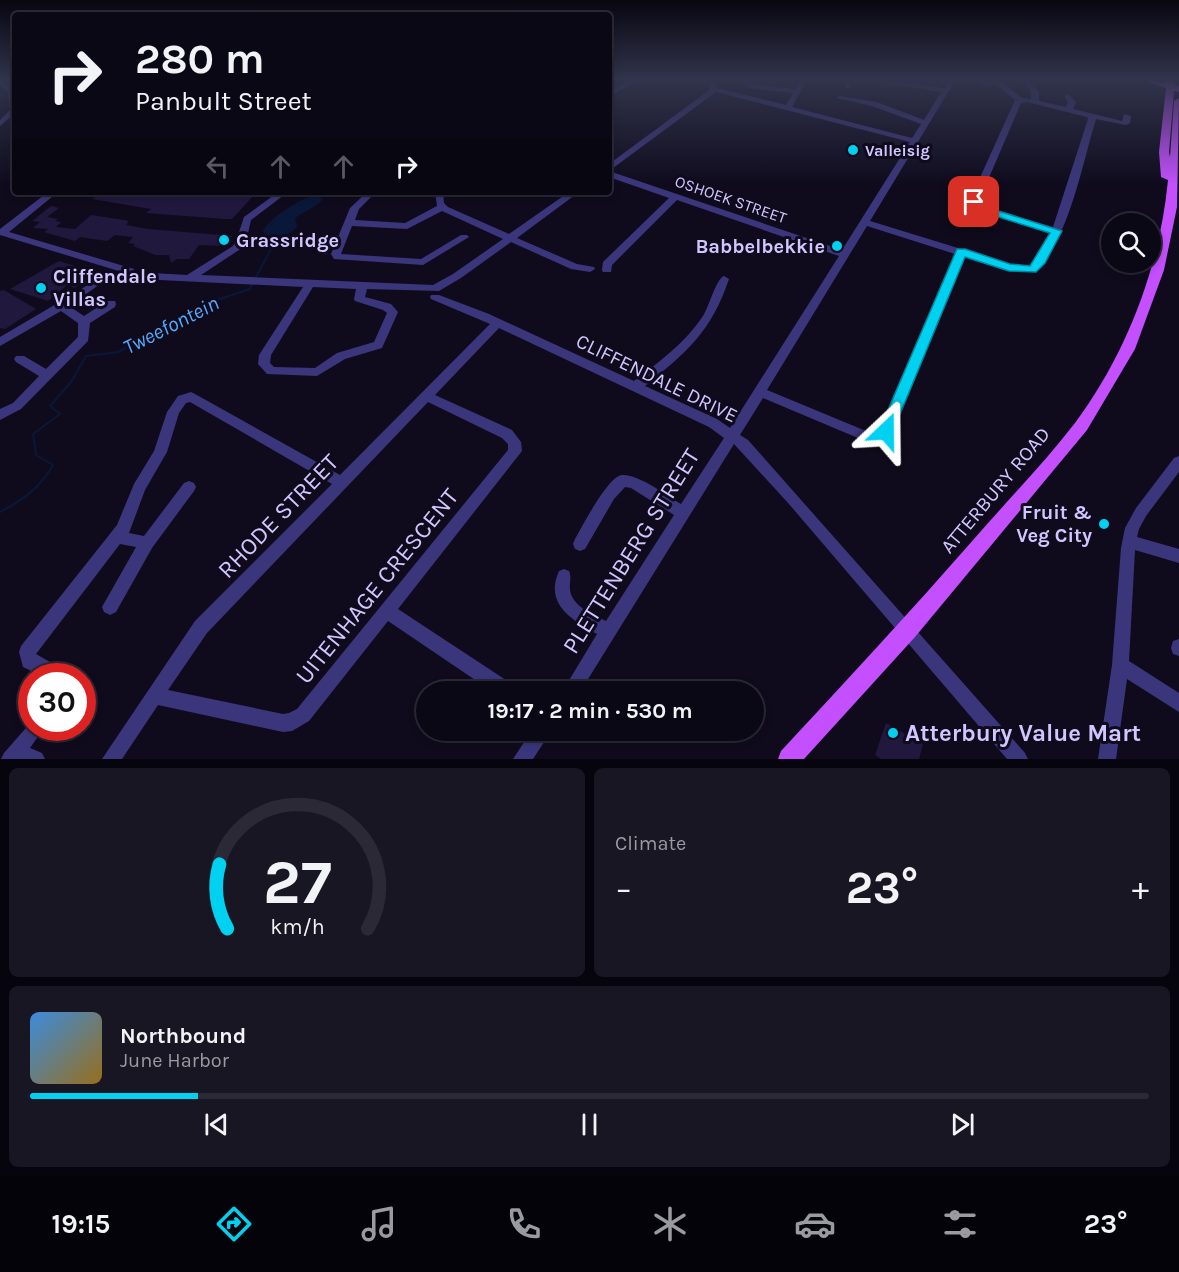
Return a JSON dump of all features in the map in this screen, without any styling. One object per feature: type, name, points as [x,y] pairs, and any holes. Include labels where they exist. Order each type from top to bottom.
[{"type":"main road","name":"ATTERBURY ROAD","points":[[1169,212],[1164,152],[1170,114]]},
{"type":"main road","name":"ATTERBURY ROAD","points":[[789,759],[908,630],[1062,449],[1094,405],[1128,349],[1158,270],[1169,212],[1178,114]]},
{"type":"street","points":[[612,166],[680,114]]},
{"type":"street","points":[[813,114],[915,141]]},
{"type":"street","points":[[903,114],[926,123]]},
{"type":"street","name":"PLETTENBERG STREET","points":[[577,681],[760,392],[931,114]]},
{"type":"street","points":[[1013,114],[974,202],[982,209],[1057,231]]},
{"type":"street","points":[[865,222],[1009,267],[1032,269],[1040,263],[1057,231],[1092,119],[1090,115],[1124,123],[1126,116]]},
{"type":"street","name":"OSHOEK STREET","points":[[612,175],[844,254]]},
{"type":"street","points":[[1,232],[50,195]]},
{"type":"street","points":[[191,277],[236,248],[241,242],[247,219],[280,195]]},
{"type":"street","points":[[369,195],[357,205],[336,254],[338,258],[423,262],[464,237]]},
{"type":"street","points":[[440,195],[443,207]]},
{"type":"street","points":[[438,292],[571,195]]},
{"type":"street","points":[[607,270],[607,264],[676,196]]},
{"type":"street","points":[[349,223],[406,226],[443,207]]},
{"type":"street","points":[[443,207],[575,267],[590,269]]},
{"type":"street","name":"CLIFFENDALE DRIVE","points":[[1,232],[115,271],[143,275],[438,292],[458,305],[713,423],[732,435],[794,500],[1019,759]]},
{"type":"street","points":[[760,392],[864,436],[883,434],[961,252]]},
{"type":"street","points":[[0,342],[115,271]]},
{"type":"street","points":[[635,387],[698,334],[717,304],[723,279]]},
{"type":"street","points":[[310,284],[265,355],[264,364],[268,369],[283,373],[317,372],[341,356],[378,345],[393,312],[387,307],[359,299],[362,287]]},
{"type":"street","points":[[84,321],[111,304]]},
{"type":"street","points":[[61,306],[84,321]]},
{"type":"street","points":[[0,415],[14,409],[84,338],[84,321]]},
{"type":"street","name":"RHODE STREET","points":[[111,759],[201,627],[498,323]]},
{"type":"street","points":[[20,359],[47,375]]},
{"type":"street","name":"UITENHAGE CRESCENT","points":[[154,695],[272,722],[292,722],[303,715],[515,451],[514,442],[507,435],[426,396]]},
{"type":"street","points":[[33,663],[29,661],[27,652],[118,537],[127,522],[143,481],[160,452],[173,411],[182,399],[191,397],[342,483]]},
{"type":"street","points":[[1107,759],[1120,665],[1130,542],[1136,520],[1174,480],[1179,462]]},
{"type":"street","points":[[580,544],[609,495],[622,481],[634,483],[683,513]]},
{"type":"street","points":[[110,607],[147,543],[189,487]]},
{"type":"street","points":[[118,537],[147,543]]},
{"type":"street","points":[[1130,542],[1179,556]]},
{"type":"street","points":[[564,576],[560,590],[565,602],[577,613],[609,632]]},
{"type":"street","points":[[388,612],[492,681]]},
{"type":"street","points":[[1120,665],[1179,703]]},
{"type":"street","points":[[24,741],[13,756],[36,759]]},
{"type":"street","points":[[522,759],[535,741]]},
{"type":"water","points":[[316,195],[322,198],[321,202],[295,218],[297,227],[294,230],[276,237],[263,232],[271,221],[286,209]]},
{"type":"building","points":[[99,195],[254,195],[232,219],[146,213],[151,209],[92,199]]},
{"type":"building","points":[[51,206],[59,208],[47,217],[58,219],[55,221],[61,222],[56,227],[75,229],[91,215],[129,221],[126,225],[148,229],[232,236],[223,246],[199,245],[189,259],[177,259],[171,263],[169,255],[155,255],[133,246],[135,244],[128,243],[133,237],[115,235],[107,241],[80,237],[75,241],[44,232],[48,229],[33,228],[40,222],[32,221]]},
{"type":"building","points":[[59,261],[88,270],[85,272],[95,277],[74,288],[68,284],[48,301],[10,289]]},
{"type":"building","points":[[4,290],[36,309],[5,329],[0,328],[0,291]]},
{"type":"building","name":"Atterbury Value Mart","points":[[886,723],[923,744],[919,759],[881,759],[875,755]]},
{"type":"waterway","name":"Tweefontein","points":[[255,279],[278,236]]},
{"type":"waterway","name":"Tweefontein","points":[[0,512],[30,493],[53,465],[36,455],[33,434],[60,414],[50,406],[71,382],[86,356],[118,352],[214,301],[250,289],[252,284]]},
{"type":"place","name":"Valleisig","points":[[853,150]]},
{"type":"place","name":"Grassridge","points":[[224,240]]},
{"type":"place","name":"Babbelbekkie","points":[[837,246]]},
{"type":"place","name":"Cliffendale Villas","points":[[41,288]]},
{"type":"place","name":"Fruit & Veg City","points":[[1104,524]]},
{"type":"place","name":"Atterbury Value Mart","points":[[893,733]]},
{"type":"route","points":[[886,431],[961,252],[1009,267],[1022,270],[1032,269],[1040,263],[1057,231],[982,209],[974,202]]}]
